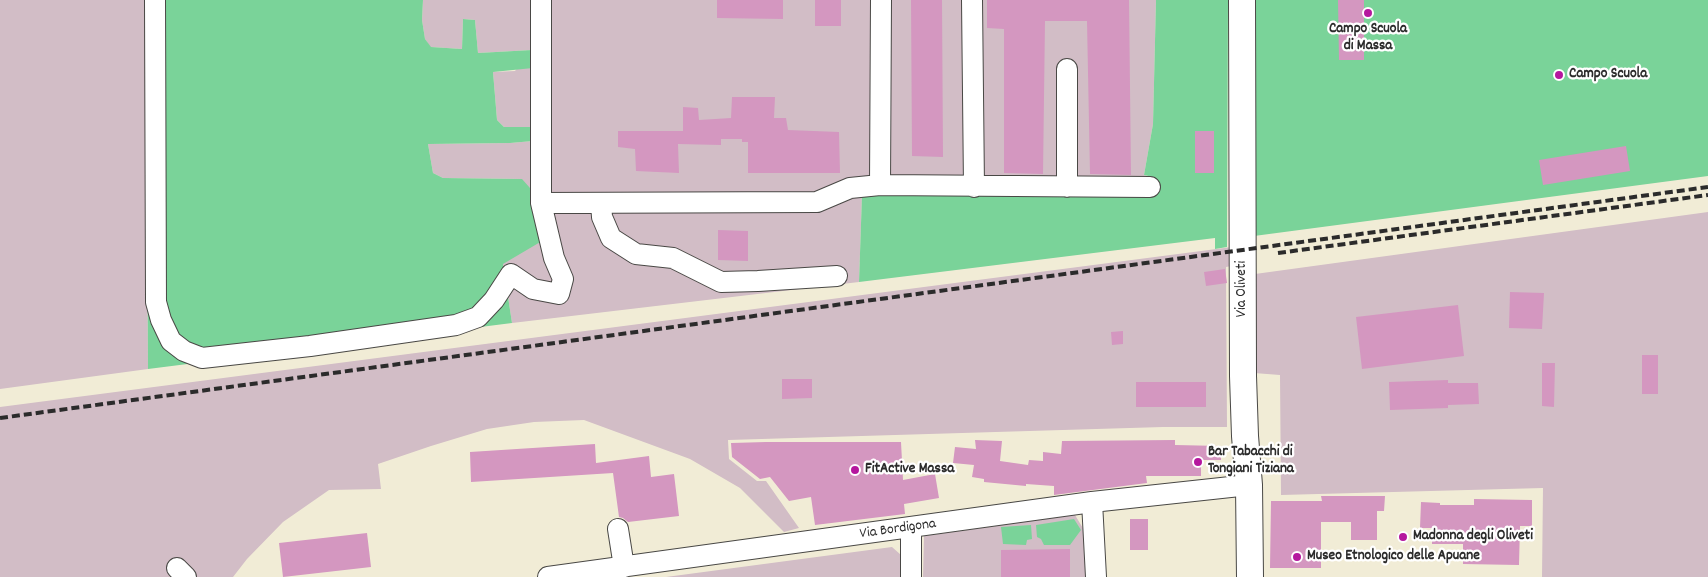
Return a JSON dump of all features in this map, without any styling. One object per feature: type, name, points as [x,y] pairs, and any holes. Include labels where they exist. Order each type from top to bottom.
[{"type":"main road","name":"Via Oliveti","points":[[1242,0],[1244,376],[1245,436],[1249,484],[1250,577]]},
{"type":"street","points":[[155,0],[156,302],[161,320],[172,341],[184,351],[202,358],[310,346],[456,325],[478,317],[494,300],[511,274],[533,290],[558,294],[563,278],[554,258],[541,203],[541,0]]},
{"type":"street","points":[[880,186],[881,0]]},
{"type":"street","points":[[972,0],[974,187]]},
{"type":"street","points":[[1067,68],[1067,187]]},
{"type":"street","points":[[541,203],[817,202],[850,188],[880,186],[1150,187]]},
{"type":"street","points":[[601,203],[602,217],[611,238],[636,254],[673,258],[721,282],[837,276]]},
{"type":"street","name":"Via Bordigona","points":[[548,577],[1092,502],[1249,484]]},
{"type":"street","points":[[1092,502],[1096,577]]},
{"type":"street","points":[[911,528],[911,577]]},
{"type":"street","points":[[618,529],[624,567]]},
{"type":"shaded area","points":[[0,0],[146,0],[148,369],[0,389]]},
{"type":"shaded area","points":[[423,0],[1156,0],[1153,124],[1144,175],[1153,177],[1152,192],[862,196],[859,282],[512,323],[503,264],[522,179],[443,178],[433,173],[428,144],[533,141],[530,128],[504,127],[497,120],[493,72],[515,71],[532,50],[478,53],[475,20],[463,19],[462,49],[430,47],[425,39],[422,20]]},
{"type":"shaded area","points":[[1708,212],[1708,577],[1542,577],[1543,488],[1281,495],[1280,375],[1254,373],[1255,274]]},
{"type":"shaded area","points":[[1255,244],[1256,261],[1226,267],[1227,427],[1163,427],[728,440],[729,459],[757,481],[766,481],[799,528],[784,532],[740,488],[690,459],[584,420],[534,422],[487,429],[378,464],[381,489],[329,490],[283,522],[247,559],[233,577],[0,577],[0,407]]},
{"type":"shaded area","points":[[1075,515],[1090,540],[1091,577],[923,577],[924,536]]},
{"type":"shaded area","points":[[892,547],[901,555],[900,577],[666,577]]},
{"type":"green space","points":[[146,0],[423,0],[422,20],[425,39],[431,47],[462,49],[463,19],[475,20],[478,53],[532,50],[533,68],[493,72],[497,120],[504,127],[531,127],[533,141],[428,144],[433,173],[443,178],[522,179],[530,188],[540,221],[542,241],[503,264],[512,323],[148,369]]},
{"type":"green space","points":[[1156,0],[1228,0],[1227,247],[1215,249],[1215,238],[859,282],[862,195],[1152,192],[1153,177],[1144,175],[1153,124]]},
{"type":"green space","points":[[1252,0],[1708,0],[1708,176],[1254,236]]},
{"type":"green space","points":[[1074,519],[1081,530],[1070,545],[1044,545],[1041,539],[1037,537],[1036,525]]},
{"type":"green space","points":[[1031,525],[1032,539],[1027,540],[1026,545],[1003,544],[1001,527]]},
{"type":"building","points":[[717,0],[783,0],[783,19],[717,18]]},
{"type":"building","points":[[815,0],[841,0],[841,26],[815,26]]},
{"type":"building","points":[[911,0],[942,0],[943,157],[912,156]]},
{"type":"building","points":[[987,0],[1129,0],[1131,175],[1090,174],[1087,21],[1045,21],[1043,174],[1004,173],[1004,29],[987,28]]},
{"type":"building","points":[[1338,0],[1364,0],[1364,60],[1339,60]]},
{"type":"building","points":[[732,97],[775,97],[774,118],[786,118],[788,130],[839,132],[840,173],[748,173],[748,142],[742,142],[742,139],[721,139],[721,145],[678,144],[679,173],[636,171],[635,149],[618,147],[618,131],[683,131],[683,107],[698,108],[699,120],[731,118]]},
{"type":"building","points":[[1195,131],[1214,131],[1214,173],[1195,173]]},
{"type":"building","points":[[1626,146],[1630,171],[1543,185],[1539,160]]},
{"type":"building","points":[[718,230],[748,231],[748,261],[718,260]]},
{"type":"building","points":[[1225,269],[1227,283],[1206,286],[1204,272]]},
{"type":"building","points":[[1510,292],[1544,293],[1542,329],[1509,328]]},
{"type":"building","points":[[1458,305],[1464,356],[1362,369],[1356,317]]},
{"type":"building","points":[[1123,331],[1123,344],[1112,345],[1111,332]]},
{"type":"building","points":[[1642,355],[1658,355],[1658,394],[1642,394]]},
{"type":"building","points":[[1542,363],[1555,363],[1554,407],[1542,406]]},
{"type":"building","points":[[782,379],[812,379],[812,398],[782,399]]},
{"type":"building","points":[[1448,380],[1448,383],[1478,383],[1479,404],[1448,405],[1448,408],[1390,410],[1389,382]]},
{"type":"building","points":[[1136,382],[1206,382],[1206,407],[1136,407]]},
{"type":"building","points":[[975,440],[1002,441],[1000,461],[1028,465],[1029,460],[1043,461],[1043,452],[1061,454],[1062,441],[1175,440],[1175,445],[1221,446],[1221,460],[1201,460],[1201,476],[1146,476],[1147,483],[1054,495],[1054,486],[1026,484],[1026,486],[984,482],[984,479],[972,477],[974,465],[953,463],[955,447],[976,449]]},
{"type":"building","name":"FitActive Massa","points":[[901,442],[903,480],[935,474],[939,498],[904,504],[905,514],[815,525],[811,497],[789,501],[770,477],[760,479],[732,457],[731,443]]},
{"type":"building","points":[[595,444],[596,463],[649,456],[651,477],[674,474],[679,516],[628,522],[619,517],[613,473],[471,482],[470,452]]},
{"type":"building","points":[[1321,496],[1385,496],[1384,511],[1377,511],[1377,540],[1351,540],[1351,522],[1321,522],[1321,568],[1270,568],[1271,501],[1322,501]]},
{"type":"building","points":[[1474,499],[1532,500],[1532,526],[1520,526],[1519,565],[1463,564],[1463,544],[1432,544],[1432,528],[1420,528],[1421,502],[1440,503],[1440,505],[1474,505]]},
{"type":"building","points":[[1130,519],[1148,519],[1148,550],[1130,550]]},
{"type":"building","points":[[367,533],[371,567],[283,577],[279,543]]},
{"type":"building","points":[[1070,549],[1070,577],[1001,577],[1001,550]]},
{"type":"railway","points":[[0,418],[1708,187]]},
{"type":"railway","points":[[1278,253],[1708,195]]},
{"type":"place","name":"Campo Scuola di Massa","points":[[1368,13]]},
{"type":"place","name":"Campo Scuola","points":[[1559,75]]},
{"type":"place","name":"Bar Tabacchi di Tongiani Tiziana","points":[[1198,462]]},
{"type":"place","name":"FitActive Massa","points":[[855,470]]},
{"type":"place","name":"Madonna degli Oliveti","points":[[1403,537]]},
{"type":"place","name":"Museo Etnologico delle Apuane","points":[[1297,557]]}]
